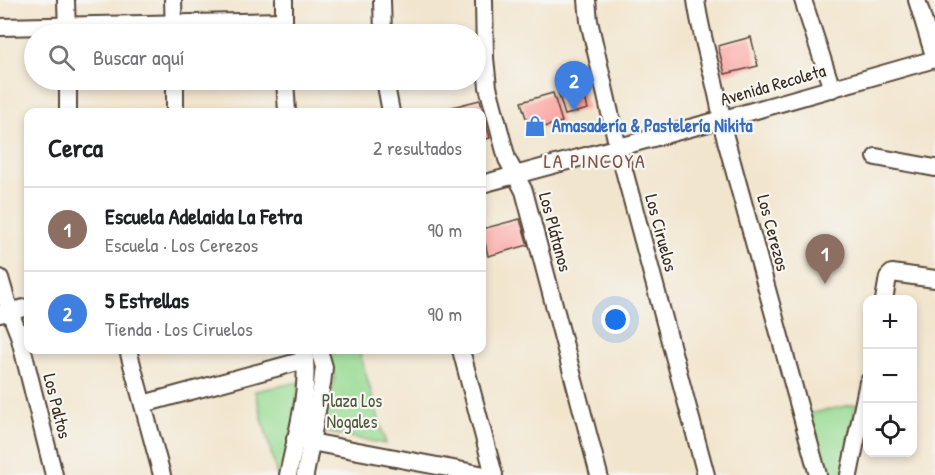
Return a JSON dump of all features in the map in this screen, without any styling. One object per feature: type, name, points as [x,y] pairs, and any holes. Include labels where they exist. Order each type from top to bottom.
[{"type":"street","points":[[66,0],[67,24]]},
{"type":"street","points":[[173,0],[174,24]]},
{"type":"street","points":[[284,0],[284,24]]},
{"type":"street","points":[[382,0],[383,24]]},
{"type":"street","name":"Los Plátanos","points":[[484,0],[484,24]]},
{"type":"street","name":"Los Ciruelos","points":[[587,0],[589,21],[618,148],[706,475]]},
{"type":"street","name":"Los Cerezos","points":[[696,0],[702,34],[720,103],[724,133],[818,475]]},
{"type":"street","points":[[803,0],[832,89]]},
{"type":"street","points":[[917,0],[935,59]]},
{"type":"street","points":[[0,27],[24,28]]},
{"type":"street","name":"Avenida Recoleta","points":[[486,183],[935,59]]},
{"type":"street","name":"Los Plátanos","points":[[486,68],[488,87],[507,159],[524,191],[599,475]]},
{"type":"street","points":[[68,90],[68,108]]},
{"type":"street","points":[[175,90],[175,108]]},
{"type":"street","points":[[285,90],[286,108]]},
{"type":"street","points":[[387,90],[390,108]]},
{"type":"street","points":[[876,157],[935,168]]},
{"type":"street","points":[[885,295],[888,277],[892,273],[935,279]]},
{"type":"street","name":"Los Paltos","points":[[0,278],[5,313],[20,335],[24,351]]},
{"type":"street","points":[[5,313],[24,308]]},
{"type":"street","name":"Los Paltos","points":[[25,354],[54,475]]},
{"type":"street","points":[[129,354],[162,475]]},
{"type":"street","points":[[288,475],[303,441],[322,384],[324,367],[320,354]]},
{"type":"street","points":[[462,354],[494,475]]},
{"type":"street","points":[[143,404],[304,355],[305,475]]},
{"type":"street","points":[[849,475],[863,403]]},
{"type":"street","points":[[303,441],[425,469],[485,475]]},
{"type":"green space","name":"Plaza Los Nogales","points":[[329,354],[360,354],[386,444],[323,432],[335,376]]},
{"type":"green space","points":[[300,382],[286,475],[277,475],[255,391]]},
{"type":"green space","points":[[856,404],[843,475],[825,475],[808,414]]},
{"type":"building","points":[[751,37],[758,66],[725,74],[718,46]]},
{"type":"building","points":[[582,86],[588,109],[565,115],[558,92]]},
{"type":"building","points":[[553,93],[562,122],[530,131],[521,102]]},
{"type":"building","points":[[480,100],[482,108],[448,108]]},
{"type":"building","points":[[486,123],[490,138],[486,139]]},
{"type":"building","points":[[520,219],[528,245],[488,256],[486,228]]},
{"type":"place","name":"5 Estrellas","points":[[574,111]]},
{"type":"place","name":"Amasadería & Pastelería Nikita","points":[[535,126]]},
{"type":"place","name":"Escuela Adelaida La Fetra","points":[[825,284]]},
{"type":"district","name":"LA PINCOYA","points":[[595,161]]}]
